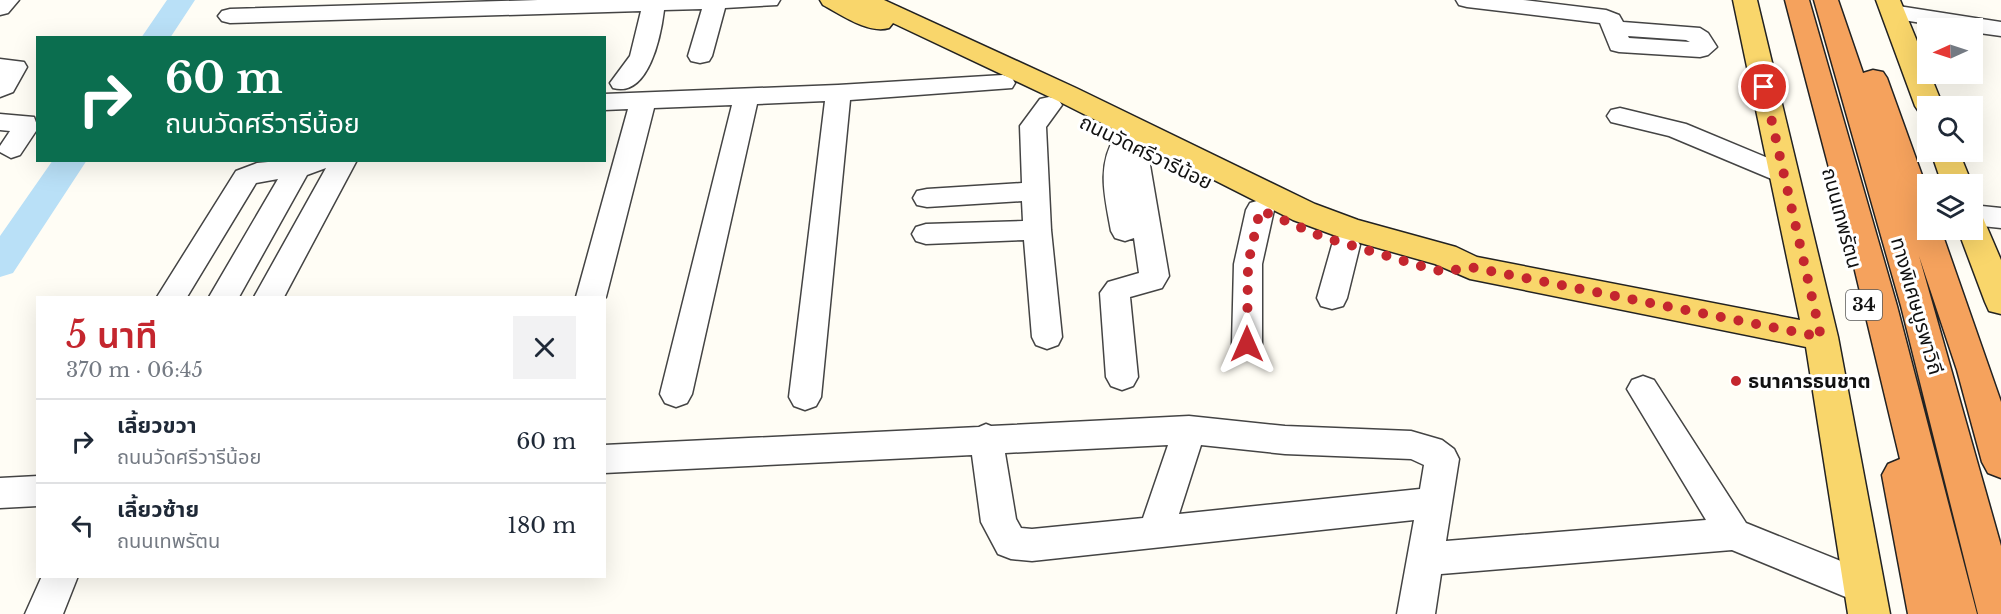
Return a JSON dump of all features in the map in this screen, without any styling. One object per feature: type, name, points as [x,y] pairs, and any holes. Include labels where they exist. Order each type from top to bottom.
[{"type":"highway","name":"ถนนเทพรัตน","points":[[1784,0],[1876,351],[1929,614]]},
{"type":"highway","name":"ทางพิเศษบูรพาวิถี","points":[[1797,0],[1895,356],[1956,614]]},
{"type":"highway","name":"ทางพิเศษบูรพาวิถี","points":[[1826,0],[1860,108],[1938,378],[1999,614]]},
{"type":"highway","points":[[1846,0],[1971,359],[2001,462]]},
{"type":"main road","name":"ถนนวัดศรีวารีน้อย","points":[[832,0],[1133,144],[1301,229],[1346,245],[1445,272],[1470,267]]},
{"type":"main road","name":"ถนนวัดศรีวารีน้อย","points":[[864,0],[1066,94],[1304,212],[1350,230],[1444,255],[1470,267],[1821,337]]},
{"type":"main road","name":"34","points":[[1745,0],[1821,337],[1867,601]]},
{"type":"main road","points":[[1890,6],[1905,39],[1925,96]]},
{"type":"main road","points":[[1981,240],[1994,260],[2001,302]]},
{"type":"street","points":[[0,9],[8,0]]},
{"type":"street","points":[[230,16],[330,7],[654,4],[768,0]]},
{"type":"street","points":[[1467,0],[1601,16],[1611,20],[1618,42]]},
{"type":"street","points":[[700,56],[715,2]]},
{"type":"street","points":[[622,82],[637,68],[646,47],[654,4]]},
{"type":"street","points":[[1890,6],[1927,9],[2001,28]]},
{"type":"street","points":[[0,66],[15,67],[4,87],[0,89]]},
{"type":"street","points":[[606,102],[838,93],[1003,83]]},
{"type":"street","points":[[805,397],[838,93]]},
{"type":"street","points":[[676,394],[746,97]]},
{"type":"street","points":[[591,296],[643,100]]},
{"type":"street","points":[[1047,337],[1037,230],[1033,126],[1049,105]]},
{"type":"street","points":[[1620,116],[1677,130],[1783,174]]},
{"type":"street","points":[[0,122],[25,123],[25,127],[11,149]]},
{"type":"street","points":[[1125,231],[1115,177],[1133,144]]},
{"type":"street","points":[[1122,377],[1115,293],[1118,290],[1152,280],[1154,276],[1137,155],[1133,144]]},
{"type":"street","points":[[270,296],[343,162]]},
{"type":"street","points":[[173,296],[246,177],[257,172],[309,165]]},
{"type":"street","points":[[225,296],[309,165]]},
{"type":"street","points":[[927,198],[1035,191]]},
{"type":"street","points":[[1247,344],[1248,264],[1260,210]]},
{"type":"street","points":[[1983,216],[2001,218]]},
{"type":"street","points":[[926,234],[1037,230]]},
{"type":"street","points":[[1332,298],[1346,245]]},
{"type":"street","points":[[1643,389],[1733,534]]},
{"type":"street","points":[[1155,533],[1189,430]]},
{"type":"street","points":[[606,459],[986,438],[1189,430],[1285,440],[1411,445],[1431,450],[1443,459],[1416,614]]},
{"type":"street","points":[[986,438],[999,522],[1011,543],[1032,545],[1434,503]]},
{"type":"street","points":[[0,493],[36,490]]},
{"type":"street","points":[[1425,559],[1733,534],[1867,601]]},
{"type":"street","points":[[44,614],[59,578]]},
{"type":"waterway","points":[[156,36],[181,0]]},
{"type":"waterway","points":[[0,264],[70,162]]},
{"type":"place","name":"ธนาคารธนชาต","points":[[1736,381]]},
{"type":"route","points":[[1247,344],[1248,264],[1260,210],[1301,229],[1431,269],[1445,272],[1470,267],[1821,337],[1764,87]]}]
